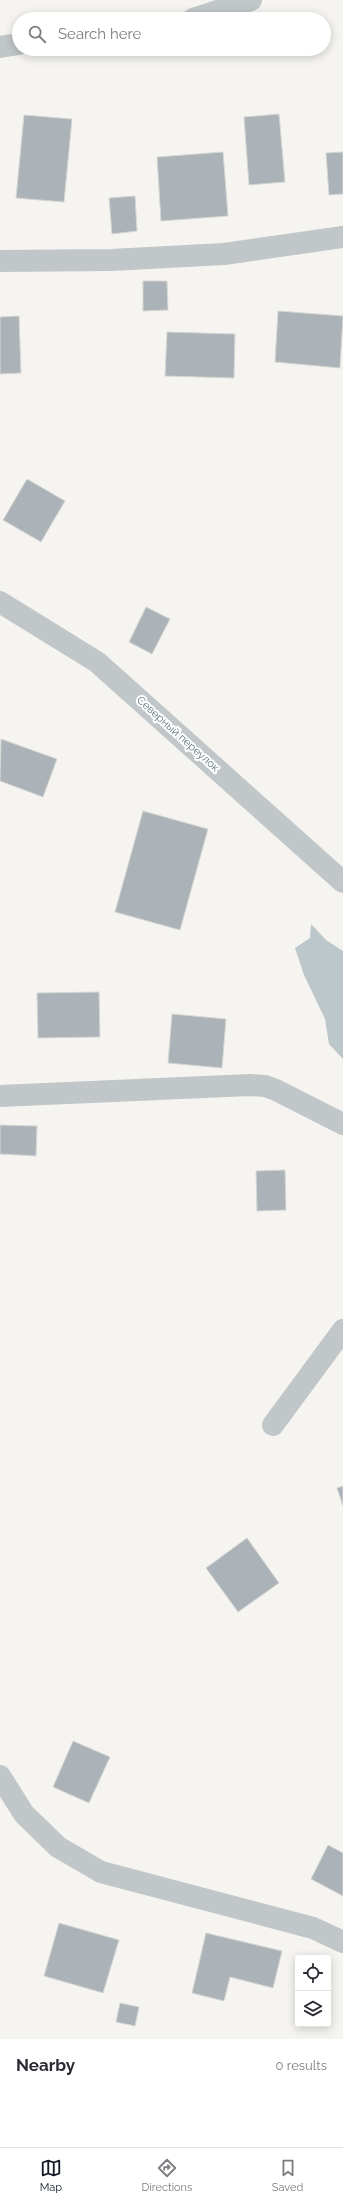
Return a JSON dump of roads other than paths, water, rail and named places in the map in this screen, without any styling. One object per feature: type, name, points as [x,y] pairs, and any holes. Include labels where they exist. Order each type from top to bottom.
[{"type":"street","points":[[214,12],[251,0]]},
{"type":"street","points":[[0,47],[12,45]]},
{"type":"street","points":[[0,261],[111,260],[224,254],[343,237]]},
{"type":"street","name":"Северный переулок","points":[[0,602],[97,662],[343,882]]},
{"type":"street","points":[[0,1096],[250,1085],[265,1086],[343,1124]]},
{"type":"street","points":[[273,1425],[343,1330]]},
{"type":"street","points":[[0,1776],[24,1814],[58,1847],[101,1872],[313,1928],[343,1942]]}]
